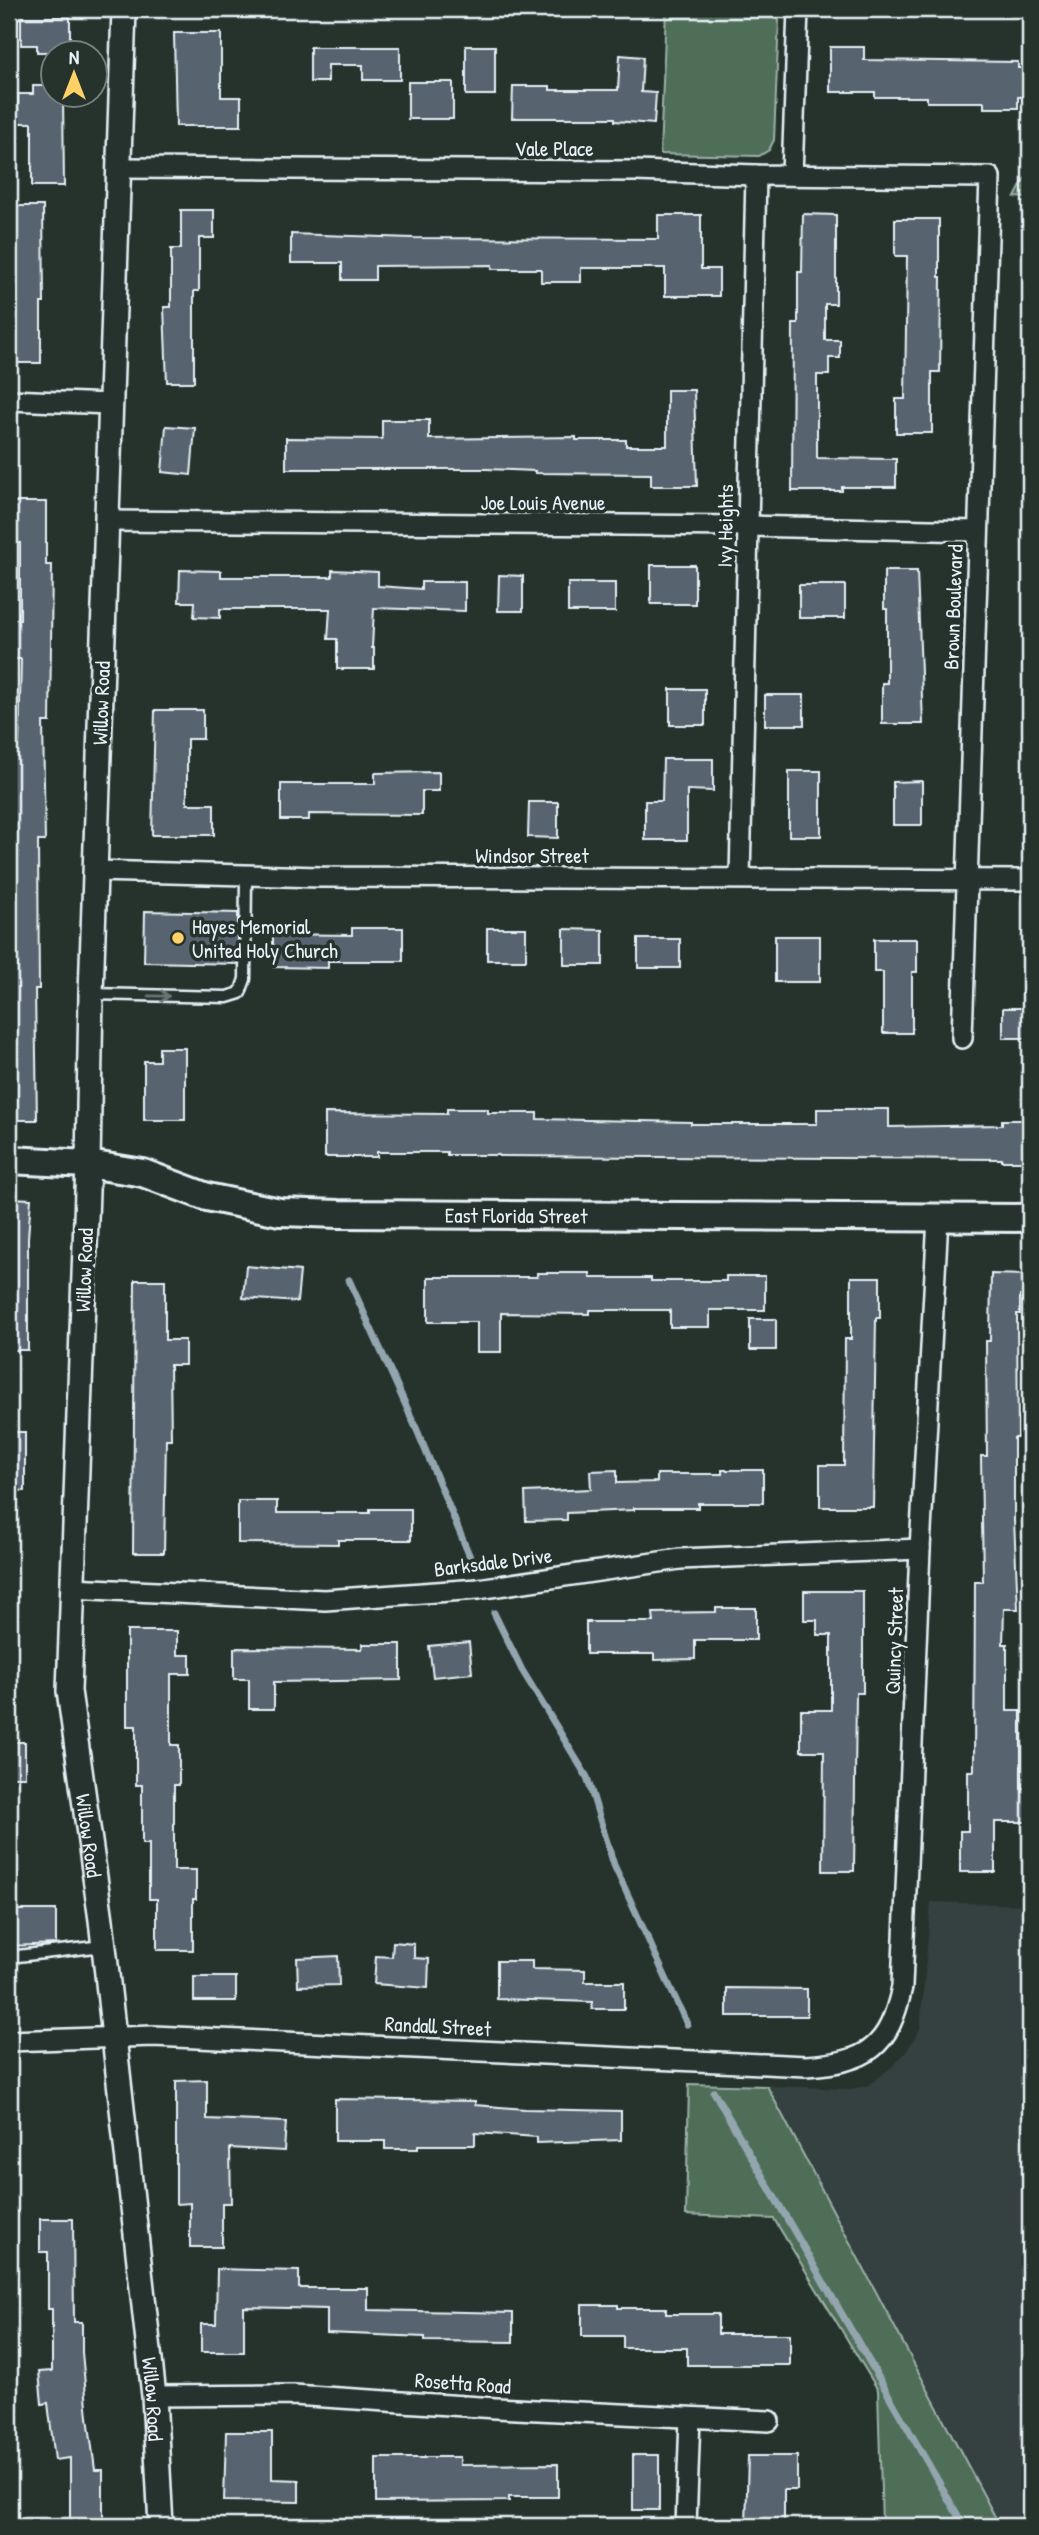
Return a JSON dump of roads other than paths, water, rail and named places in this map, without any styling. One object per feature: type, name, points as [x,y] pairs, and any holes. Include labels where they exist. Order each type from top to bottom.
[{"type":"main road","name":"East Florida Street","points":[[9,1160],[88,1164],[143,1173],[207,1197],[280,1212],[1030,1219]]},
{"type":"street","name":"Willow Road","points":[[124,9],[69,1691],[104,1946],[154,2396],[161,2526]]},
{"type":"street","points":[[792,175],[797,9]]},
{"type":"street","name":"Vale Place","points":[[118,169],[635,171],[990,177]]},
{"type":"street","name":"Ivy Heights","points":[[740,878],[757,175]]},
{"type":"street","name":"Brown Boulevard","points":[[962,1038],[990,177]]},
{"type":"street","points":[[9,400],[110,404]]},
{"type":"street","name":"Joe Louis Avenue","points":[[108,521],[747,526],[978,531]]},
{"type":"street","name":"Windsor Street","points":[[95,871],[320,877],[1030,880]]},
{"type":"street","name":"Quincy Street","points":[[864,2055],[886,2035],[896,2013],[902,1987],[920,1549],[938,1218]]},
{"type":"street","name":"Barksdale Drive","points":[[71,1588],[325,1600],[478,1589],[680,1559],[920,1549]]},
{"type":"street","name":"Randall Street","points":[[9,2041],[153,2036],[806,2066],[834,2064],[864,2055]]},
{"type":"street","name":"Rosetta Road","points":[[154,2396],[293,2395],[769,2421]]},
{"type":"street","points":[[686,2526],[690,2418]]},
{"type":"lane","points":[[91,994],[227,997],[240,993],[245,979],[246,875]]},
{"type":"lane","points":[[9,1957],[104,1946]]},
{"type":"waterway","points":[[349,1280],[417,1430],[470,1557]]},
{"type":"waterway","points":[[494,1613],[522,1670],[587,1777],[614,1865],[687,2024]]},
{"type":"waterway","points":[[714,2092],[964,2526]]},
{"type":"place","name":"Hayes Memorial United Holy Church","points":[[178,938]]}]
